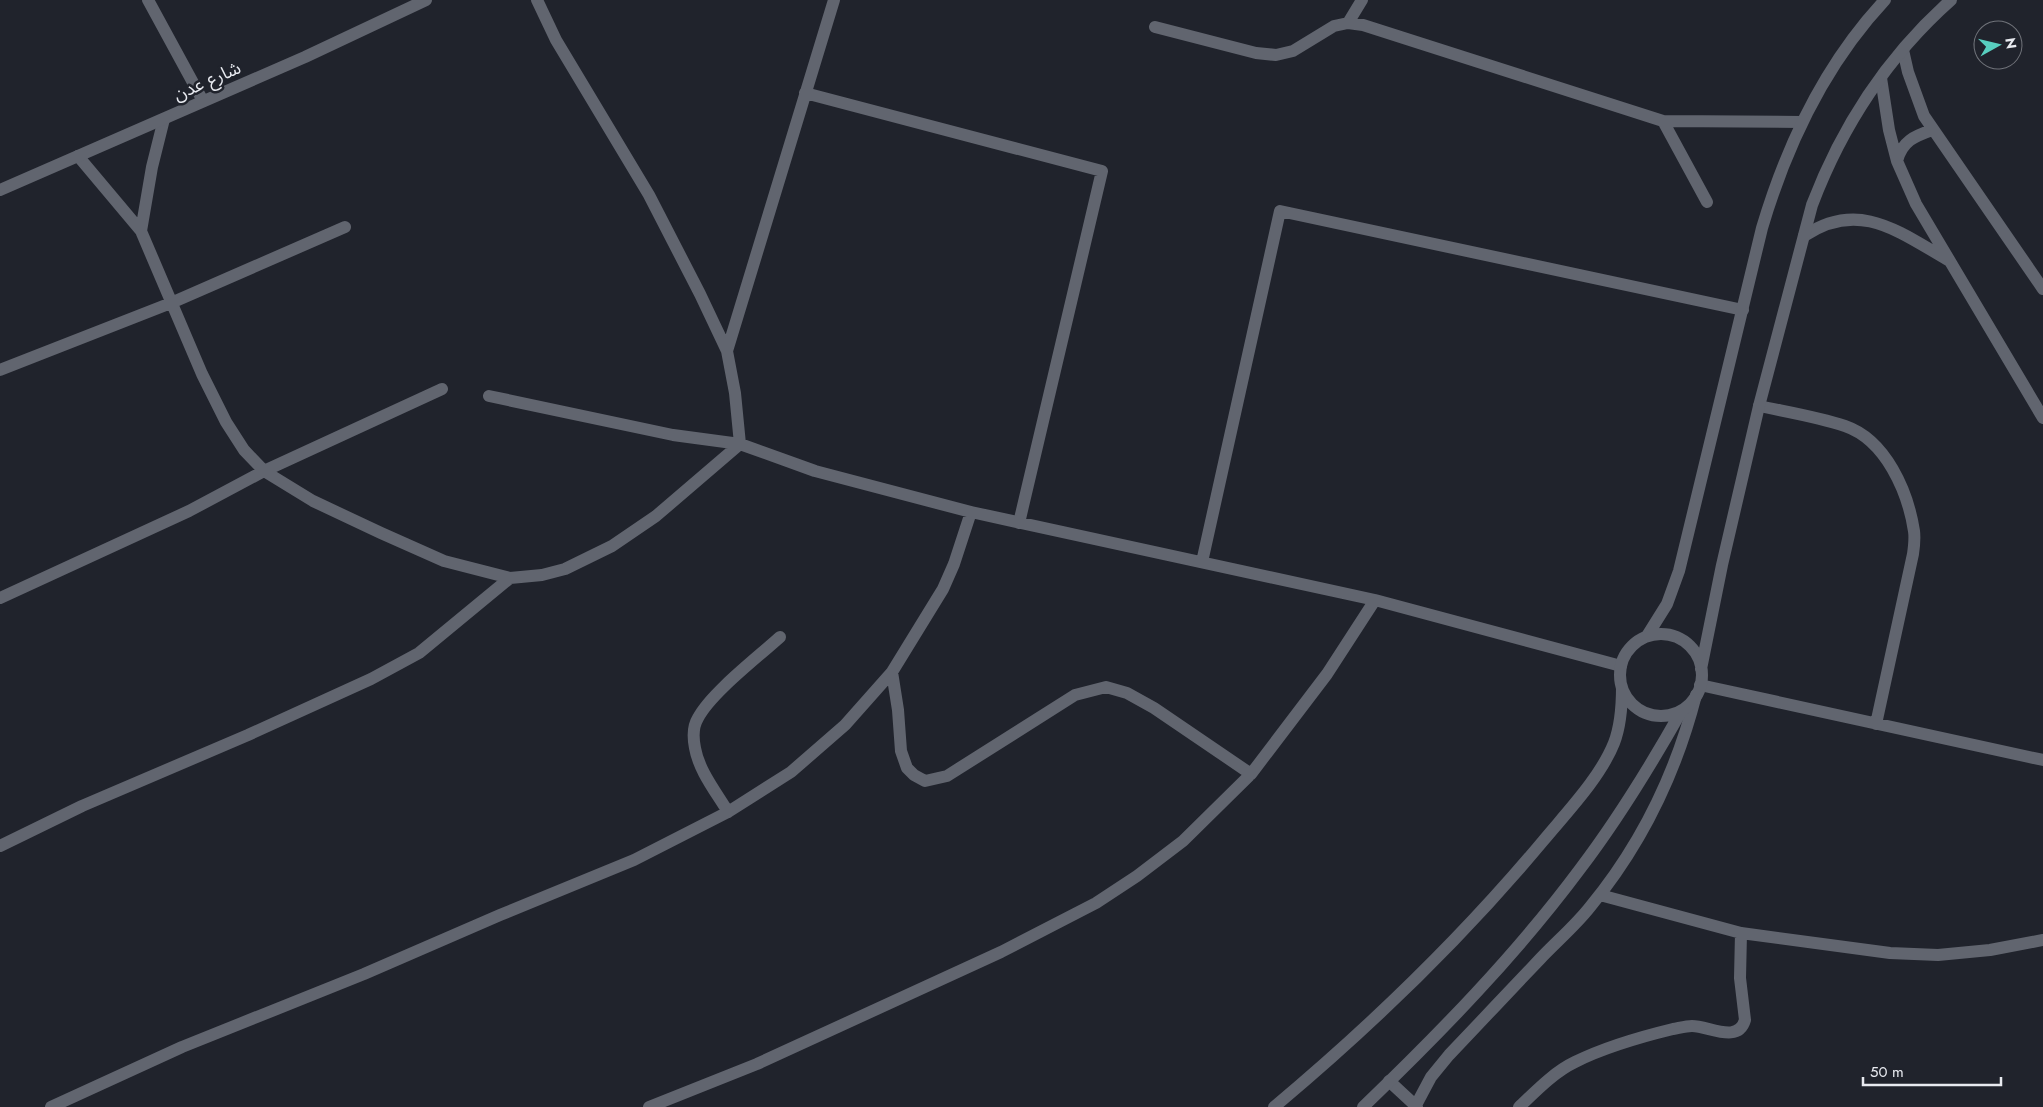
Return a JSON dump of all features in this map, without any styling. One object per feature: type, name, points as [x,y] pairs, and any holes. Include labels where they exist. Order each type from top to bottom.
[{"type":"street","points":[[148,0],[203,101]]},
{"type":"street","name":"شارع عدن","points":[[0,190],[164,120],[426,0]]},
{"type":"street","points":[[537,0],[556,40],[649,196],[700,294],[727,351],[735,394],[740,444]]},
{"type":"street","points":[[727,351],[834,0]]},
{"type":"street","points":[[1348,24],[1362,0]]},
{"type":"street","points":[[1274,1107],[1378,1016],[1428,968],[1488,905],[1557,824],[1603,765],[1620,724],[1622,706],[1621,666],[1630,648],[1647,636],[1667,604],[1679,571],[1773,192],[1802,122],[1841,55],[1868,18],[1885,0]]},
{"type":"street","points":[[1389,1081],[1416,1106],[1431,1077],[1449,1055],[1566,934],[1600,895],[1636,842],[1652,814],[1678,756],[1698,690],[1722,565],[1759,406],[1812,205],[1824,173],[1856,113],[1880,78],[1903,50],[1951,0]]},
{"type":"street","points":[[1155,27],[1256,53],[1276,55],[1293,51],[1334,26],[1348,24],[1363,26],[1663,121],[1802,122]]},
{"type":"street","points":[[1903,50],[1915,95],[1932,130],[2043,289]]},
{"type":"street","points":[[1880,78],[1888,130],[1897,161],[1916,204],[2043,418]]},
{"type":"street","points":[[805,93],[1102,172],[1019,523]]},
{"type":"street","points":[[141,231],[152,167],[164,120]]},
{"type":"street","points":[[1663,121],[1707,202]]},
{"type":"street","points":[[1897,161],[1904,145],[1917,136],[1932,130]]},
{"type":"street","points":[[78,156],[141,231],[170,304],[202,374],[226,422],[244,450],[264,471],[313,501],[381,533],[444,560],[510,578],[542,575],[565,569],[612,546],[656,516],[740,444]]},
{"type":"street","points":[[1202,562],[1280,211],[1743,310]]},
{"type":"street","points":[[1804,236],[1830,222],[1845,219],[1871,220],[1894,229],[1951,262]]},
{"type":"street","points":[[0,370],[170,304],[346,227]]},
{"type":"street","points":[[0,598],[189,511],[264,471],[442,389]]},
{"type":"street","points":[[489,396],[673,435],[740,444],[815,471],[971,512],[1375,600],[1621,666]]},
{"type":"street","points":[[1759,406],[1846,426],[1860,433],[1880,451],[1890,465],[1910,512],[1914,533],[1913,554],[1876,724]]},
{"type":"street","points":[[52,1107],[182,1047],[364,974],[634,860],[728,812],[791,772],[845,725],[892,672],[943,589],[954,564],[971,512]]},
{"type":"street","points":[[0,846],[82,806],[248,735],[379,675],[418,654],[510,578]]},
{"type":"street","points":[[648,1107],[783,1052],[1002,952],[1096,904],[1183,841],[1250,774],[1327,674],[1375,600]]},
{"type":"street","points":[[1647,636],[1667,634],[1682,640],[1693,650],[1701,669]]},
{"type":"street","points":[[728,812],[704,772],[695,749],[694,734],[698,718],[713,698],[780,637]]},
{"type":"street","points":[[892,672],[898,710],[901,751],[907,768],[914,775],[925,781],[933,781],[947,776],[1075,695],[1106,687],[1127,693],[1154,708],[1250,774]]},
{"type":"street","points":[[1622,687],[1633,705],[1647,713],[1662,716],[1682,710]]},
{"type":"street","points":[[1698,690],[1876,724],[2043,760]]},
{"type":"street","points":[[1363,1107],[1492,974],[1558,898],[1609,830],[1682,710],[1698,690]]},
{"type":"street","points":[[1600,895],[1740,933],[1890,953],[1938,955],[1990,950],[2043,940]]},
{"type":"street","points":[[1519,1107],[1553,1076],[1574,1062],[1616,1046],[1660,1032],[1692,1026],[1723,1033],[1740,1030],[1745,1020],[1740,978],[1740,933]]}]
